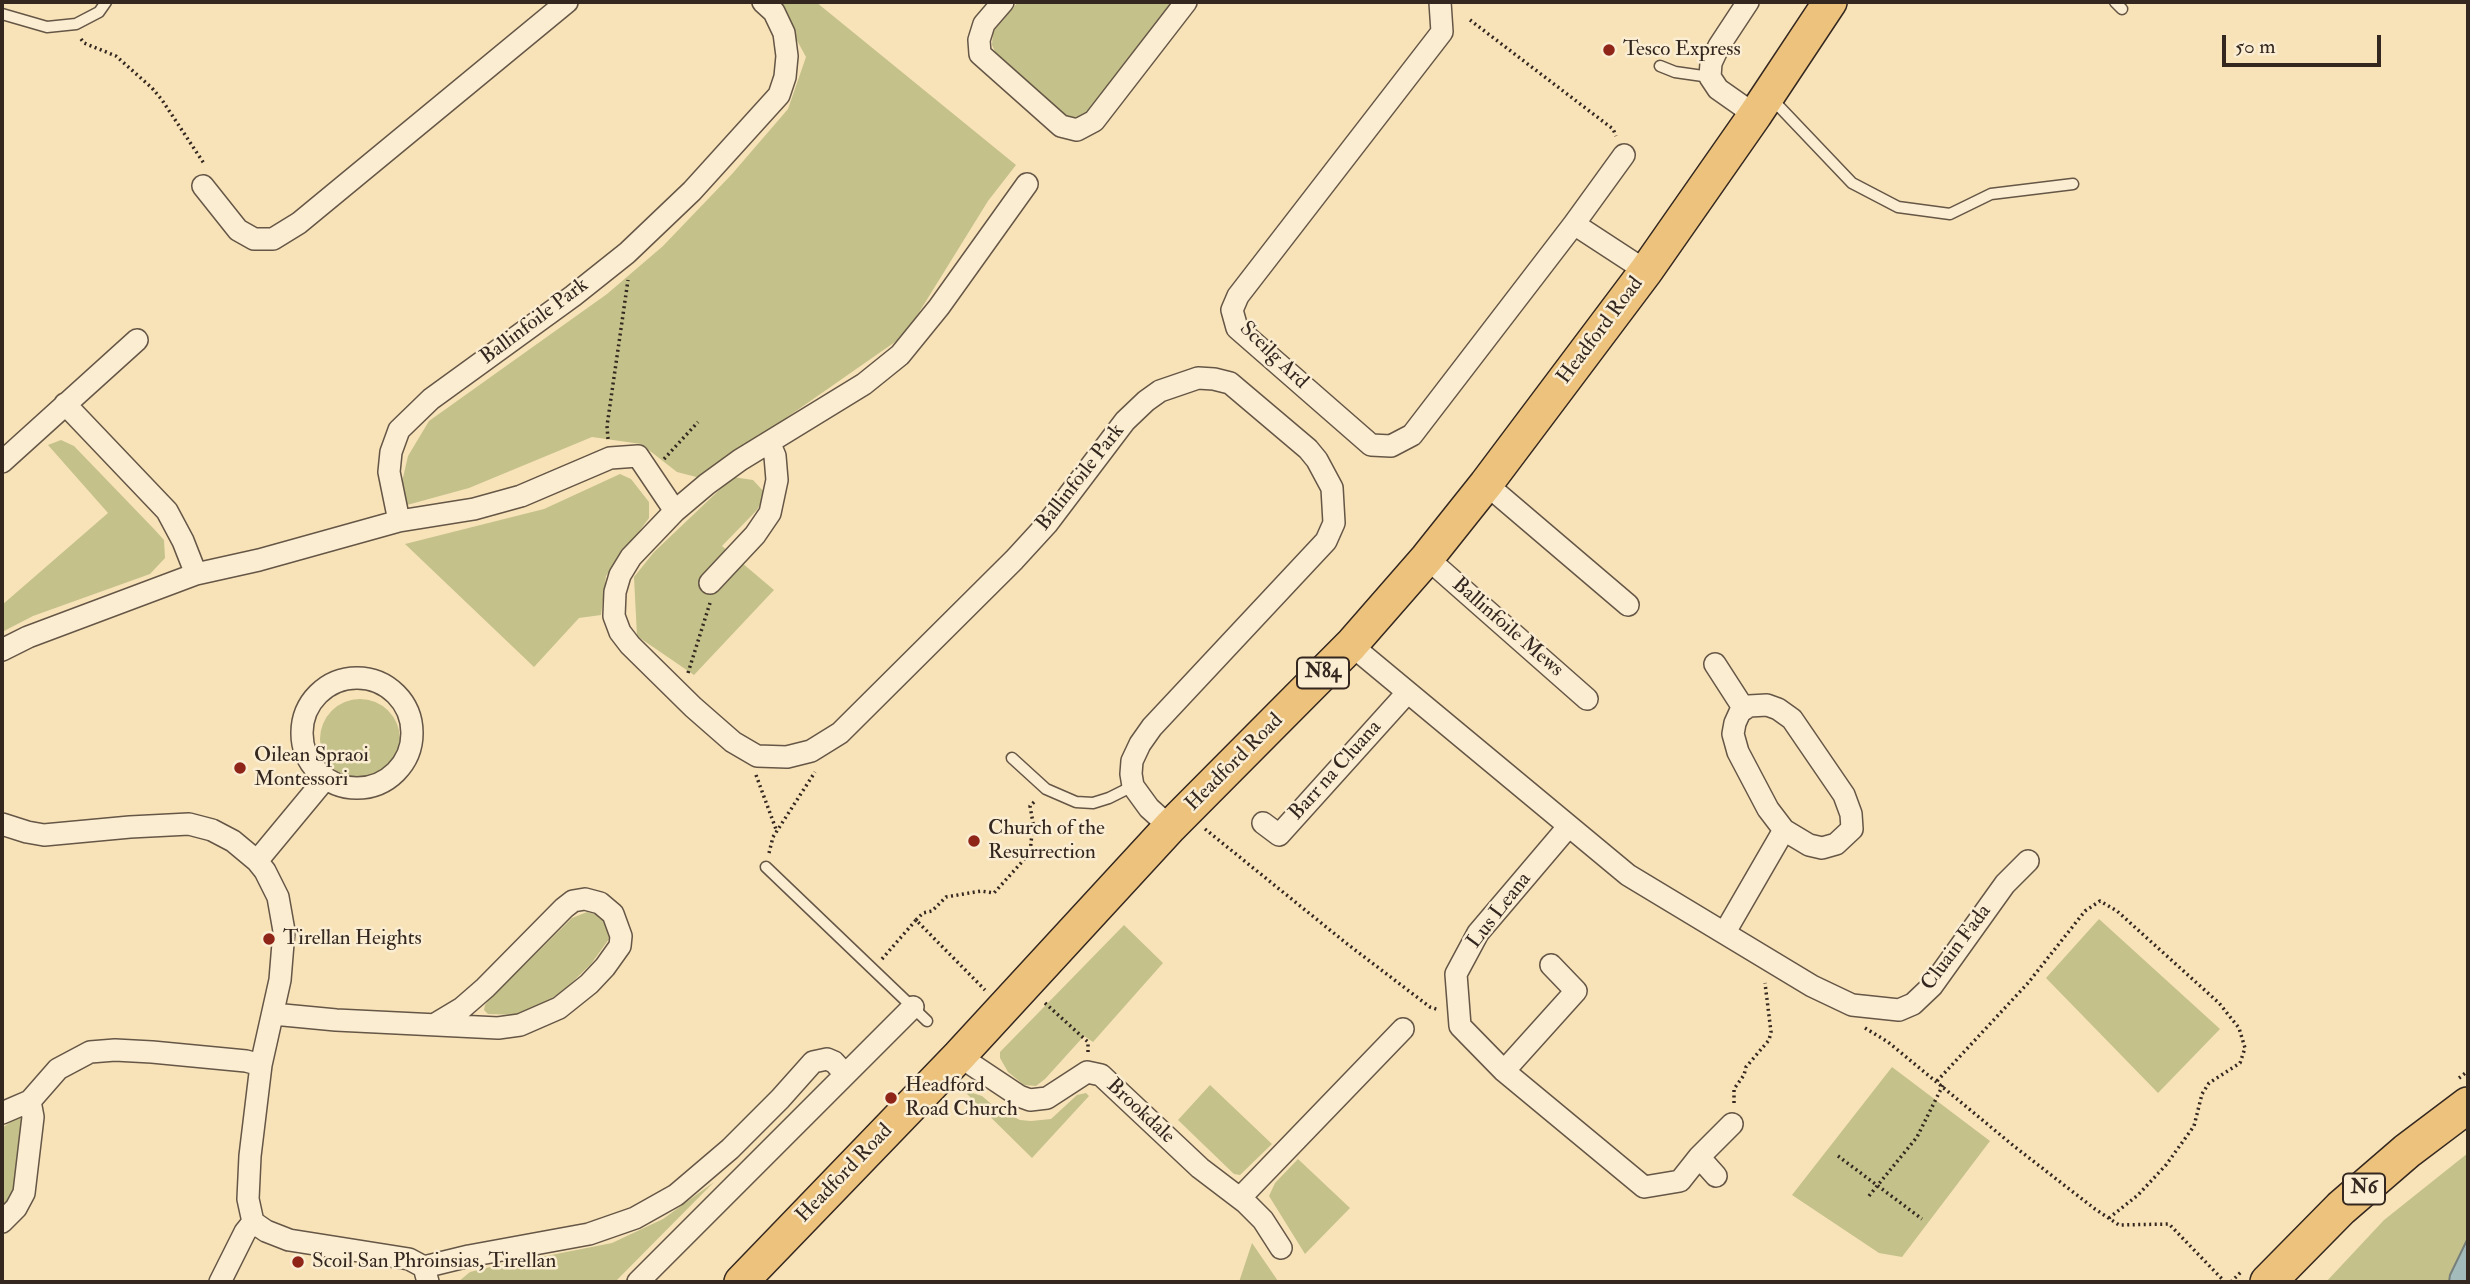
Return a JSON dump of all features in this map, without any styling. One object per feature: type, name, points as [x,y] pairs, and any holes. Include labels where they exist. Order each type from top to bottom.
[{"type":"highway","name":"N6","points":[[2267,1282],[2341,1208],[2407,1151],[2468,1105]]},
{"type":"main road","name":"Headford Road","points":[[741,1282],[959,1056],[1178,820],[1351,645],[1427,558],[1646,271],[1830,2]]},
{"type":"street","points":[[203,186],[238,230],[254,239],[273,239],[299,223],[567,2]]},
{"type":"street","name":"Ballinfoile Park","points":[[399,521],[389,472],[391,452],[399,430],[431,399],[573,296],[611,265],[692,191],[779,95],[785,77],[787,56],[784,33],[774,12],[764,2]]},
{"type":"street","points":[[1003,2],[984,23],[979,40],[980,54],[1060,126],[1077,131],[1094,121],[1186,2]]},
{"type":"street","name":"Sceilg Ard","points":[[1440,2],[1442,32],[1238,296],[1232,310],[1237,328],[1371,445],[1391,446],[1412,435],[1624,155]]},
{"type":"street","points":[[1748,2],[1719,46],[1710,77],[1718,89],[1761,105]]},
{"type":"street","points":[[757,756],[733,742],[680,694],[620,632],[614,616],[615,592],[620,575],[631,557],[675,511],[707,484],[740,460],[864,384],[900,355],[939,307],[1027,184]]},
{"type":"street","points":[[1574,224],[1646,271]]},
{"type":"street","points":[[2,462],[137,340]]},
{"type":"street","name":"Ballinfoile Park","points":[[757,756],[787,757],[811,751],[840,733],[1014,560],[1046,524],[1125,421],[1146,401],[1175,384],[1198,378],[1214,379],[1230,383],[1308,449],[1332,488],[1334,523],[1326,541],[1152,727],[1135,752],[1131,774],[1133,786]]},
{"type":"street","points":[[65,404],[167,510],[196,574]]},
{"type":"street","points":[[710,583],[755,535],[770,513],[777,480],[775,456],[770,444]]},
{"type":"street","points":[[2,650],[29,637],[196,574],[259,560],[399,521],[474,509],[521,496],[610,458],[638,456],[675,511]]},
{"type":"street","points":[[1486,484],[1628,605]]},
{"type":"street","name":"Ballinfoile Mews","points":[[1427,558],[1587,699]]},
{"type":"street","points":[[1351,645],[1568,827]]},
{"type":"street","points":[[1716,664],[1744,709]]},
{"type":"street","points":[[361,678],[379,682],[394,691],[406,706],[412,723],[412,742],[407,760],[395,774],[379,784],[361,789],[342,787],[325,779],[312,766],[304,750],[302,732],[305,715],[313,699],[327,687],[343,680],[361,678]]},
{"type":"street","name":"Barr na Cluana","points":[[1263,823],[1279,835],[1407,693]]},
{"type":"street","points":[[1767,705],[1792,719],[1844,795],[1851,814],[1852,829],[1836,844],[1822,848],[1796,839],[1784,830],[1768,809],[1738,752],[1733,734],[1735,723],[1740,712],[1749,706],[1767,705]]},
{"type":"street","points":[[257,861],[325,779]]},
{"type":"street","points":[[1133,786],[1149,808],[1178,820]]},
{"type":"street","points":[[2,824],[44,835],[189,824],[212,830],[233,841],[257,861],[272,882],[283,913],[284,949],[261,1065],[248,1185],[249,1211],[253,1222],[277,1236],[409,1259],[426,1275],[470,1256],[589,1234],[635,1218],[676,1195],[730,1149],[813,1062],[827,1059],[834,1062],[845,1074]]},
{"type":"street","name":"Cluain Fada","points":[[1568,827],[1628,875],[1812,986],[1852,1005],[1899,1010],[1913,1004],[1932,986],[2005,884],[2028,860]]},
{"type":"street","name":"Lus Leana","points":[[1460,1026],[1456,974],[1478,933],[1568,827]]},
{"type":"street","points":[[1725,932],[1784,830]]},
{"type":"street","points":[[273,1014],[498,1028],[533,1021],[559,1008],[605,967],[620,946],[621,936],[613,914],[600,903],[573,901],[485,988],[462,1008],[437,1023]]},
{"type":"street","points":[[1504,1071],[1576,990],[1551,965]]},
{"type":"street","points":[[638,1282],[845,1074],[920,1014]]},
{"type":"street","points":[[1460,1026],[1504,1071],[1644,1187],[1680,1181],[1699,1157],[1732,1124]]},
{"type":"street","points":[[1240,1198],[1403,1029]]},
{"type":"street","points":[[2,1114],[30,1101],[58,1069],[90,1052],[152,1052],[246,1061],[261,1065]]},
{"type":"street","name":"Brookdale","points":[[959,1056],[1019,1096],[1030,1100],[1046,1098],[1087,1072],[1101,1075],[1200,1168],[1240,1198],[1263,1220],[1281,1248]]},
{"type":"street","points":[[2,1222],[16,1208],[24,1193],[33,1117],[30,1101]]},
{"type":"street","points":[[1699,1157],[1716,1177]]},
{"type":"street","points":[[220,1282],[245,1232],[253,1222]]},
{"type":"lane","points":[[2,13],[47,27],[76,23],[99,12],[106,2]]},
{"type":"lane","points":[[1660,66],[1675,72],[1710,77]]},
{"type":"lane","points":[[1761,105],[1852,183],[1898,207],[1950,214],[1991,194],[2073,184]]},
{"type":"lane","points":[[1012,758],[1046,789],[1076,802],[1093,803],[1133,786]]},
{"type":"lane","points":[[766,867],[920,1014]]},
{"type":"path","points":[[1470,20],[1613,129],[1624,155]]},
{"type":"path","points":[[68,24],[84,43],[116,56],[136,72],[162,100],[207,167],[203,186]]},
{"type":"path","points":[[610,458],[607,426],[628,278],[611,265]]},
{"type":"path","points":[[650,473],[698,422]]},
{"type":"path","points":[[680,694],[710,604],[710,583]]},
{"type":"path","points":[[766,867],[773,837],[818,764],[811,751]]},
{"type":"path","points":[[757,756],[757,778],[777,832]]},
{"type":"path","points":[[874,969],[923,913],[932,911],[946,897],[981,891],[994,893],[1030,853],[1033,823],[1030,806],[1046,789]]},
{"type":"path","points":[[1178,820],[1206,831],[1346,943],[1430,1007],[1442,1011],[1460,1026]]},
{"type":"path","points":[[1937,1081],[2028,983],[2085,911],[2100,901],[2117,911],[2219,1003],[2239,1028],[2245,1048],[2240,1063],[2208,1083],[2202,1094],[2194,1126],[2166,1165],[2138,1195],[2109,1218]]},
{"type":"path","points":[[916,920],[988,993]]},
{"type":"path","points":[[1732,1124],[1736,1110],[1734,1089],[1746,1067],[1769,1040],[1771,1032],[1766,986],[1756,966],[1765,956]]},
{"type":"path","points":[[1038,997],[1088,1042],[1087,1072]]},
{"type":"path","points":[[1852,1005],[1854,1022],[1888,1042],[2015,1147],[2109,1218],[2119,1225],[2169,1224],[2224,1281]]},
{"type":"path","points":[[1869,1196],[1917,1137],[1943,1085]]},
{"type":"path","points":[[1838,1156],[1922,1219]]},
{"type":"shaded area","points":[[776,2],[816,2],[1016,165],[988,201],[905,335],[700,478],[677,472],[641,444],[592,437],[469,488],[396,508],[408,456],[429,421],[607,294],[663,246],[732,174],[788,109],[806,57]]},
{"type":"shaded area","points":[[1018,2],[1176,2],[1089,113],[1077,118],[1063,115],[998,58],[992,45],[993,32]]},
{"type":"shaded area","points":[[61,440],[74,446],[164,540],[165,558],[150,574],[33,616],[2,632],[2,605],[108,513],[48,445]]},
{"type":"shaded area","points":[[620,474],[631,479],[649,502],[649,518],[606,576],[601,615],[579,618],[534,667],[405,544],[544,509]]},
{"type":"shaded area","points":[[733,477],[753,480],[766,494],[757,510],[722,546],[774,590],[694,675],[637,636],[634,577],[654,552]]},
{"type":"shaded area","points":[[352,699],[368,699],[389,710],[400,731],[400,747],[389,768],[368,779],[352,779],[338,773],[326,761],[320,747],[320,731],[326,717],[338,705]]},
{"type":"shaded area","points":[[587,912],[602,916],[608,925],[609,939],[591,964],[563,991],[520,1015],[488,1014],[484,1010],[489,1000],[572,918]]},
{"type":"shaded area","points":[[2099,919],[2220,1029],[2158,1093],[2046,978]]},
{"type":"shaded area","points":[[1124,925],[1163,963],[1093,1042],[1084,1036],[1045,1079],[1036,1086],[1024,1085],[1008,1072],[1000,1058],[1000,1052]]},
{"type":"shaded area","points":[[1892,1067],[1990,1141],[1902,1257],[1879,1253],[1792,1195]]},
{"type":"shaded area","points":[[1210,1085],[1272,1144],[1240,1175],[1234,1174],[1178,1120]]},
{"type":"shaded area","points":[[963,1090],[982,1096],[996,1108],[1020,1120],[1031,1121],[1051,1119],[1077,1095],[1086,1093],[1089,1096],[1032,1158]]},
{"type":"shaded area","points":[[18,1117],[26,1121],[14,1199],[2,1211],[2,1128]]},
{"type":"shaded area","points":[[2468,1153],[2468,1282],[2326,1282],[2384,1220]]},
{"type":"shaded area","points":[[1298,1159],[1350,1208],[1305,1254],[1269,1196],[1275,1183]]},
{"type":"shaded area","points":[[714,1182],[615,1282],[458,1282],[470,1272],[612,1243],[663,1219]]},
{"type":"shaded area","points":[[1252,1243],[1278,1281],[1277,1282],[1239,1282]]},
{"type":"water","points":[[2468,1238],[2468,1282],[2449,1282],[2450,1275]]},
{"type":"place","name":"Tesco Express","points":[[1609,50]]},
{"type":"place","name":"Oilean Spraoi Montessori","points":[[240,768]]},
{"type":"place","name":"Church of the Resurrection","points":[[974,841]]},
{"type":"place","name":"Tirellan Heights","points":[[269,939]]},
{"type":"place","name":"Headford Road Church","points":[[891,1098]]},
{"type":"place","name":"Scoil San Phroinsias, Tirellan","points":[[298,1262]]}]
